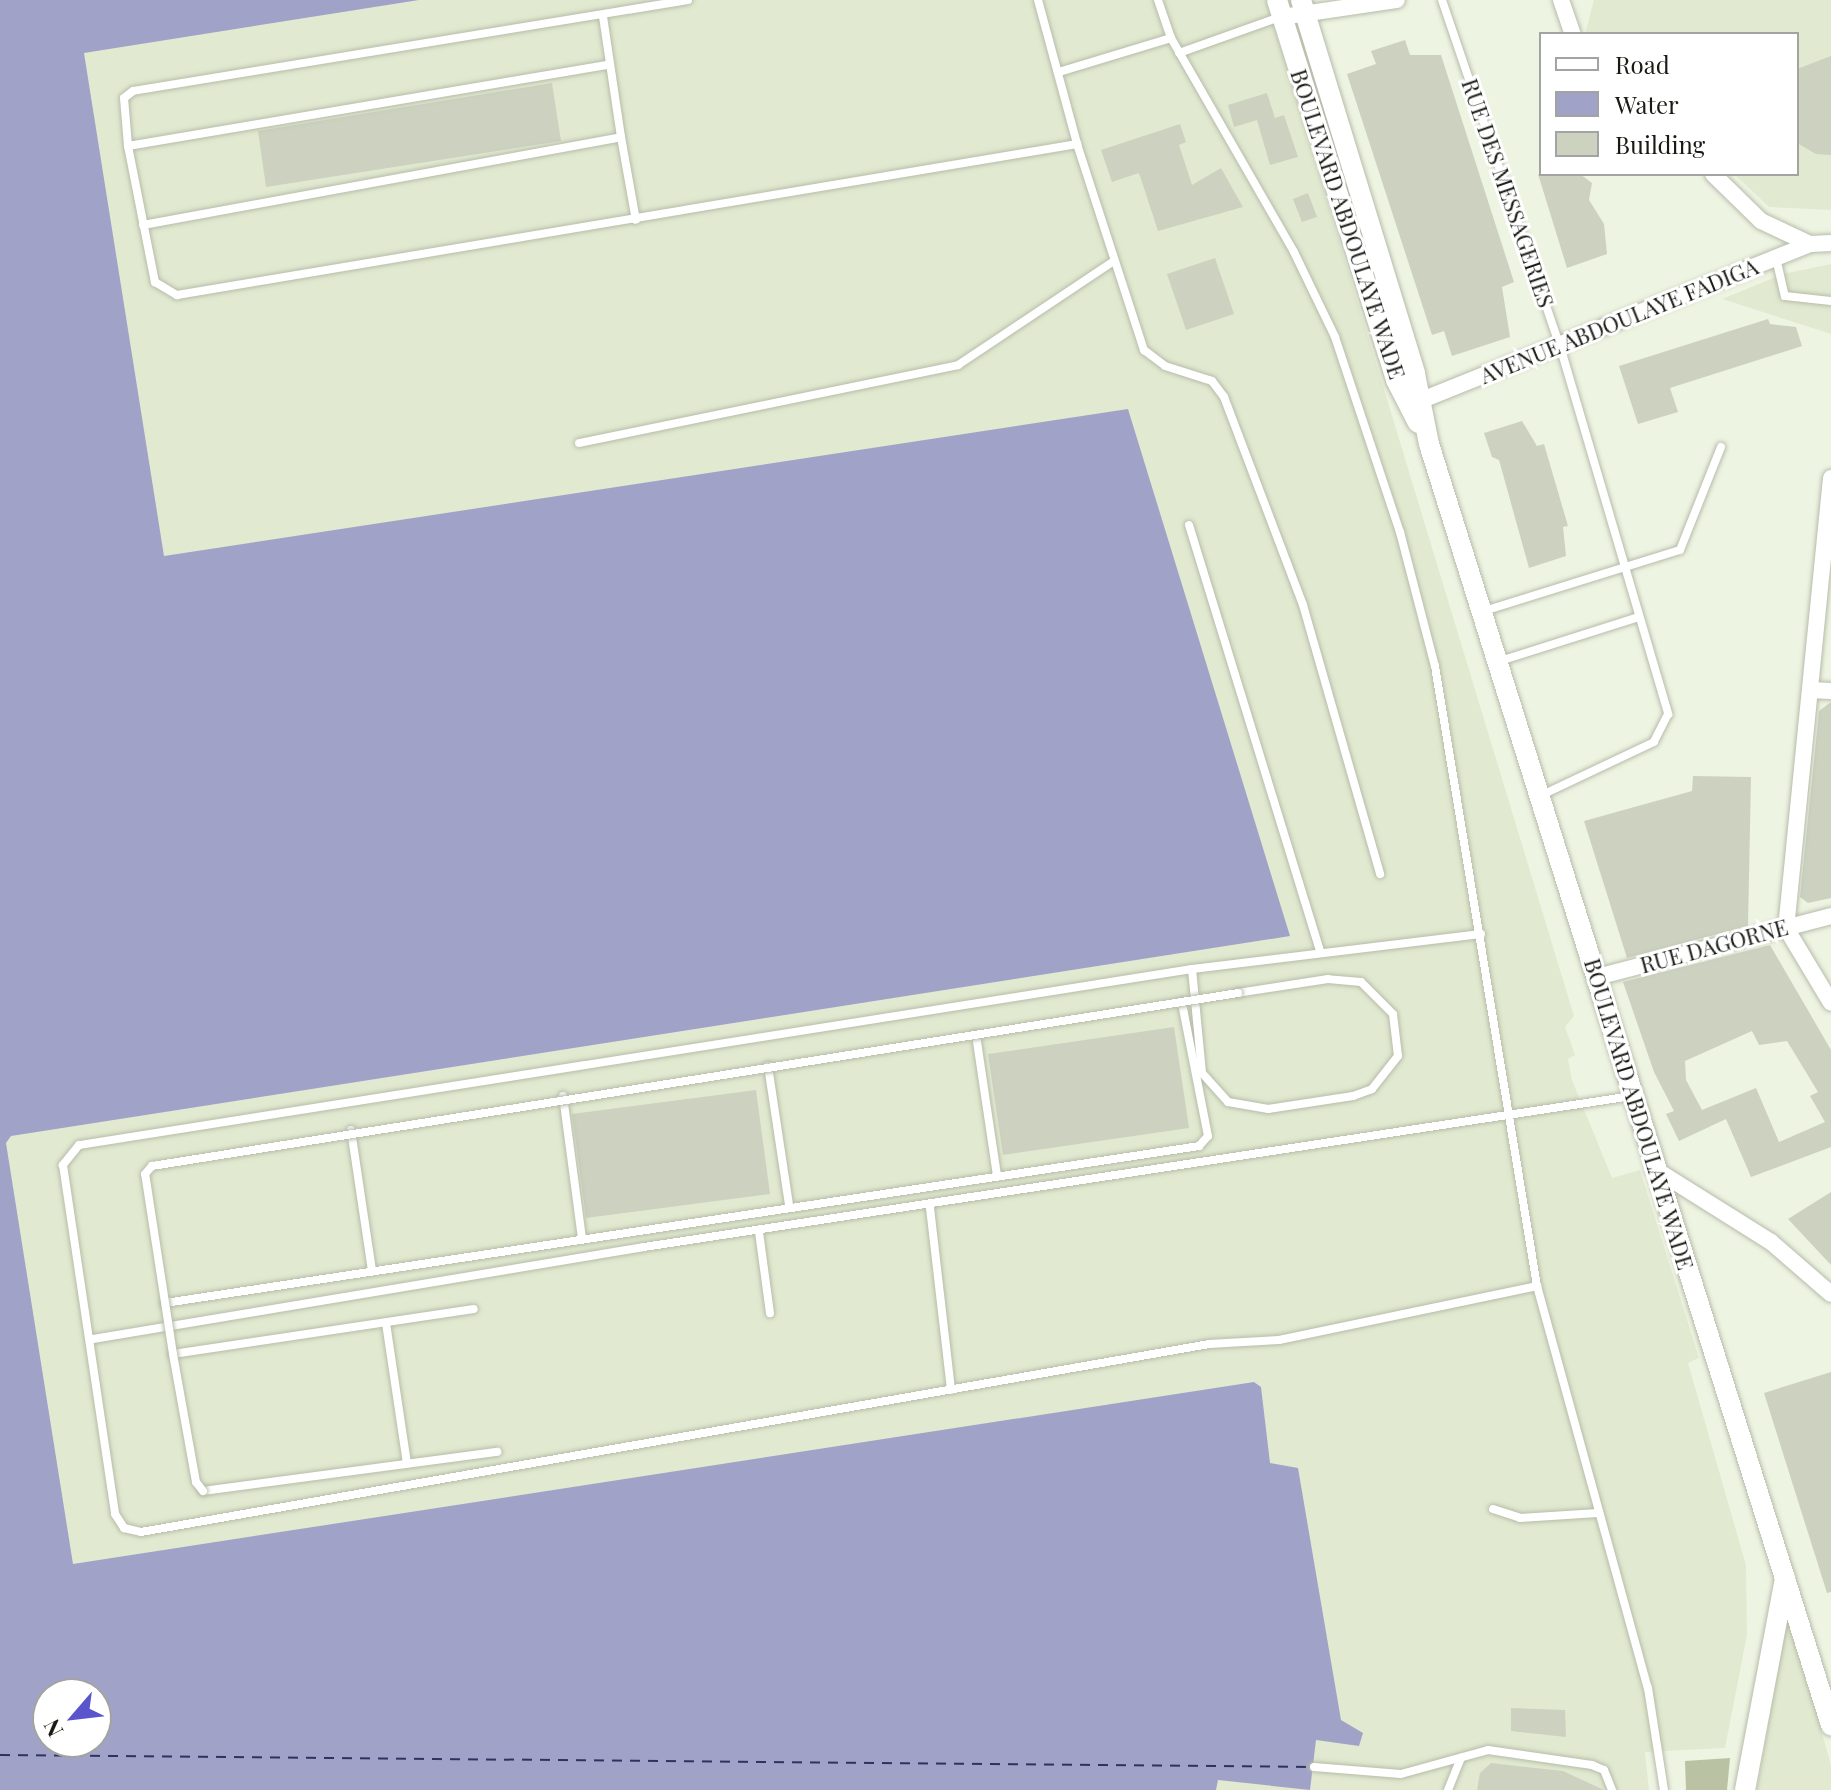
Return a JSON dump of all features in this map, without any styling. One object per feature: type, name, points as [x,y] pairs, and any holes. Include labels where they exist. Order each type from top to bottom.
[{"type":"street","points":[[1280,8],[1397,0]]},
{"type":"street","points":[[1561,0],[1572,32]]},
{"type":"street","name":"BOULEVARD ABDOULAYE WADE","points":[[1303,6],[1414,403]]},
{"type":"street","name":"BOULEVARD ABDOULAYE WADE","points":[[1280,8],[1484,611],[1653,1168],[1785,1574],[1745,1790]]},
{"type":"street","points":[[1715,176],[1761,221],[1810,244]]},
{"type":"street","name":"AVENUE ABDOULAYE FADIGA","points":[[1414,403],[1810,244],[1831,243]]},
{"type":"street","points":[[1831,478],[1786,928],[1831,1003]]},
{"type":"street","points":[[1810,690],[1831,691]]},
{"type":"street","name":"RUE DAGORNE","points":[[1597,977],[1831,916]]},
{"type":"street","points":[[1653,1168],[1771,1242],[1831,1294]]},
{"type":"street","points":[[1785,1574],[1831,1725]]},
{"type":"lane","points":[[688,0],[603,16],[141,87],[124,98],[128,146],[155,282],[177,295],[1077,144]]},
{"type":"lane","points":[[1038,0],[1077,144],[1144,350],[1165,366],[1212,381],[1224,397],[1303,605],[1380,874]]},
{"type":"lane","points":[[1158,0],[1179,53],[1294,252],[1365,417],[1435,666],[1537,1286],[1648,1688],[1664,1790]]},
{"type":"lane","name":"RUE DES MESSAGERIES","points":[[1442,0],[1560,346],[1626,569],[1667,725],[1654,742],[1542,795]]},
{"type":"lane","points":[[1179,53],[1280,8]]},
{"type":"lane","points":[[603,16],[608,65],[636,220]]},
{"type":"lane","points":[[1059,72],[1171,38]]},
{"type":"lane","points":[[128,146],[608,65]]},
{"type":"lane","points":[[143,225],[621,137]]},
{"type":"lane","points":[[1776,258],[1785,296],[1831,301]]},
{"type":"lane","points":[[579,443],[958,365],[1114,261]]},
{"type":"lane","points":[[1484,611],[1680,550],[1721,447]]},
{"type":"lane","points":[[1189,525],[1320,951]]},
{"type":"lane","points":[[1499,661],[1639,617]]},
{"type":"lane","points":[[1481,934],[1320,951],[1192,969],[79,1145],[63,1165],[93,1339],[115,1514],[124,1528],[141,1532],[1209,1344],[1279,1340],[1537,1286]]},
{"type":"lane","points":[[497,1452],[203,1491],[196,1482],[173,1354],[147,1169],[351,1130],[976,1035],[1182,1003],[1196,1000],[1210,998],[1224,996],[1328,979],[1361,982],[1393,1014],[1398,1056],[1372,1089],[1353,1096],[1268,1109],[1228,1102],[1202,1073],[1199,1029],[1197,1014],[1196,999],[1195,984],[1192,969]]},
{"type":"lane","points":[[165,1303],[1205,1143],[1182,1003]]},
{"type":"lane","points":[[976,1035],[997,1175]]},
{"type":"lane","points":[[768,1066],[789,1205]]},
{"type":"lane","points":[[563,1096],[582,1239]]},
{"type":"lane","points":[[93,1339],[1632,1096]]},
{"type":"lane","points":[[351,1130],[372,1271]]},
{"type":"lane","points":[[930,1208],[951,1390]]},
{"type":"lane","points":[[759,1232],[770,1313]]},
{"type":"lane","points":[[173,1354],[474,1309]]},
{"type":"lane","points":[[386,1323],[407,1463]]},
{"type":"lane","points":[[1493,1509],[1520,1518],[1598,1513]]},
{"type":"lane","points":[[1314,1767],[1401,1774],[1488,1750],[1592,1765],[1604,1770],[1612,1790]]},
{"type":"lane","points":[[1448,1790],[1461,1756]]},
{"type":"shaded area","points":[[0,0],[1266,0],[1574,1016],[1565,1027],[1575,1055],[1568,1059],[1572,1080],[1612,1178],[1640,1170],[1699,1358],[1688,1363],[1746,1565],[1747,1635],[1725,1748],[1645,1752],[1649,1790],[0,1790]]},
{"type":"shaded area","points":[[1594,0],[1831,0],[1831,210],[1769,207],[1736,176],[1799,176],[1799,32],[1586,32]]},
{"type":"shaded area","points":[[1831,264],[1831,334],[1722,299],[1783,274]]},
{"type":"shaded area","points":[[1788,1612],[1831,1765],[1831,1790],[1757,1790]]},
{"type":"shaded area","points":[[1730,1758],[1727,1790],[1686,1790],[1685,1761]]},
{"type":"water","points":[[0,0],[419,0],[84,53],[164,556],[1128,409],[1290,936],[11,1136],[6,1143],[73,1564],[1254,1382],[1261,1387],[1270,1463],[1298,1468],[1341,1720],[1363,1733],[1359,1746],[1316,1740],[1310,1790],[1218,1780],[1216,1790],[0,1790]]},
{"type":"building","points":[[1405,40],[1410,55],[1441,55],[1514,282],[1502,287],[1510,337],[1452,356],[1444,331],[1432,335],[1347,74],[1376,64],[1371,51]]},
{"type":"building","points":[[1831,56],[1831,155],[1816,154],[1799,144],[1799,68]]},
{"type":"building","points":[[552,83],[561,141],[266,187],[258,131]]},
{"type":"building","points":[[1267,93],[1275,118],[1284,115],[1298,157],[1270,165],[1257,120],[1234,127],[1228,105]]},
{"type":"building","points":[[1180,124],[1186,142],[1179,145],[1192,185],[1221,168],[1243,207],[1158,231],[1139,173],[1112,182],[1101,150]]},
{"type":"building","points":[[1538,174],[1583,176],[1592,183],[1589,200],[1604,224],[1607,254],[1567,268]]},
{"type":"building","points":[[1308,193],[1317,217],[1302,222],[1293,199]]},
{"type":"building","points":[[1215,258],[1234,314],[1186,330],[1167,274]]},
{"type":"building","points":[[1768,319],[1770,324],[1796,327],[1802,346],[1670,388],[1678,412],[1638,424],[1619,366]]},
{"type":"building","points":[[1522,421],[1537,446],[1544,444],[1568,526],[1563,527],[1566,556],[1529,568],[1499,460],[1492,457],[1484,433]]},
{"type":"building","points":[[1831,702],[1831,898],[1808,903],[1800,897],[1819,711]]},
{"type":"building","points":[[1693,776],[1751,777],[1748,926],[1627,958],[1584,821],[1692,791]]},
{"type":"building","points":[[1770,945],[1831,1050],[1831,1147],[1751,1177],[1726,1119],[1679,1141],[1666,1114],[1674,1111],[1654,1072],[1623,982]],"holes":[[[1752,1031],[1759,1045],[1787,1041],[1818,1092],[1810,1096],[1825,1122],[1779,1142],[1756,1088],[1702,1110],[1686,1080],[1685,1061]]]},
{"type":"building","points":[[1174,1027],[1189,1128],[1003,1155],[988,1054]]},
{"type":"building","points":[[756,1090],[770,1194],[586,1218],[572,1114]]},
{"type":"building","points":[[1831,1192],[1831,1265],[1788,1219]]},
{"type":"building","points":[[1831,1372],[1831,1592],[1827,1593],[1764,1393]]},
{"type":"building","points":[[1511,1708],[1565,1710],[1566,1737],[1511,1731]]},
{"type":"building","points":[[1491,1763],[1563,1771],[1604,1790],[1477,1790],[1480,1773]]},
{"type":"ferry route","points":[[0,1755],[1311,1767]]}]
